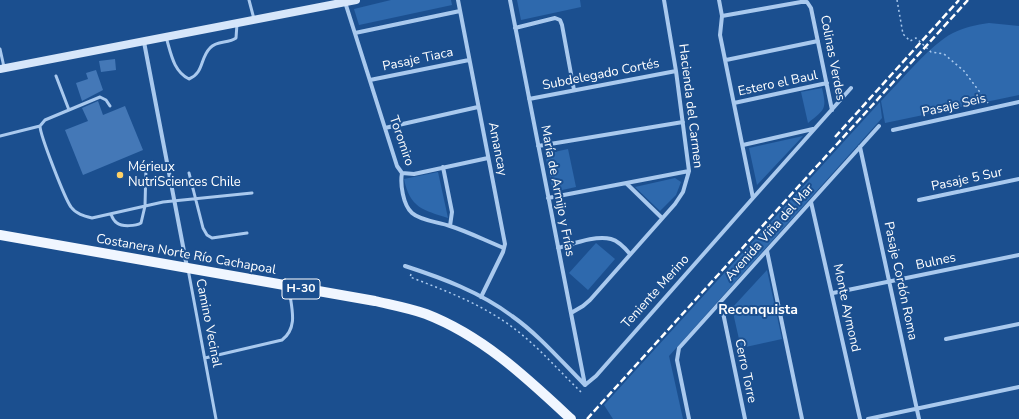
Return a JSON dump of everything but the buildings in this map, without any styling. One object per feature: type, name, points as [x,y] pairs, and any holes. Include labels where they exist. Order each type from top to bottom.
[{"type":"main road","points":[[2,69],[255,21],[320,4],[356,0]]},
{"type":"main road","name":"Costanera Norte Río Cachapoal","points":[[0,235],[394,306],[440,320],[496,353],[570,418]]},
{"type":"street","name":"Amancay","points":[[458,0],[504,239],[504,248]]},
{"type":"street","name":"María de Armijo y Frías","points":[[510,0],[585,385]]},
{"type":"street","name":"Hacienda del Carmen","points":[[571,313],[586,303],[662,218],[683,192],[689,171],[676,71],[664,0]]},
{"type":"street","points":[[719,0],[722,16],[720,29],[753,198]]},
{"type":"street","name":"Toromiro","points":[[345,2],[397,166],[402,173],[401,181],[405,202],[413,214],[450,226],[504,248]]},
{"type":"street","name":"Colinas Verdes","points":[[722,16],[807,2],[811,8],[832,110]]},
{"type":"street","points":[[355,33],[460,12]]},
{"type":"street","points":[[515,28],[555,18],[560,20],[574,90]]},
{"type":"street","points":[[726,60],[818,41]]},
{"type":"street","name":"Camino Vecinal","points":[[144,42],[188,269]]},
{"type":"street","name":"Pasaje Tiaca","points":[[370,80],[469,60]]},
{"type":"street","name":"Subdelegado Cortés","points":[[529,99],[676,71]]},
{"type":"street","name":"Estero el Baul","points":[[734,103],[827,84]]},
{"type":"street","name":"Teniente Merino","points":[[585,385],[596,376],[851,88]]},
{"type":"street","name":"Pasaje Seis","points":[[893,130],[1019,102]]},
{"type":"street","points":[[385,128],[478,107]]},
{"type":"street","points":[[538,146],[683,122]]},
{"type":"street","name":"Avenida Viña del Mar","points":[[690,419],[677,354],[679,348],[879,126]]},
{"type":"street","points":[[743,145],[814,129]]},
{"type":"street","name":"Pasaje Cordón Roma","points":[[860,147],[919,419]]},
{"type":"street","points":[[402,173],[414,174],[488,158]]},
{"type":"street","points":[[443,167],[452,212],[450,226]]},
{"type":"street","points":[[548,198],[689,171]]},
{"type":"street","name":"Pasaje 5 Sur","points":[[918,200],[1019,179]]},
{"type":"street","points":[[626,183],[639,198],[662,218]]},
{"type":"street","name":"Monte Aymond","points":[[811,202],[833,293],[860,419]]},
{"type":"street","points":[[558,248],[601,238],[616,241],[630,254]]},
{"type":"street","points":[[481,297],[504,248]]},
{"type":"street","points":[[767,251],[802,419]]},
{"type":"street","name":"Bulnes","points":[[833,293],[1019,255]]},
{"type":"street","points":[[405,266],[441,278],[502,309],[527,328],[585,385]]},
{"type":"street","name":"Cerro Torre","points":[[721,303],[745,419]]},
{"type":"street","points":[[946,338],[1019,324]]},
{"type":"street","points":[[868,419],[1019,387]]},
{"type":"lane","points":[[249,0],[255,21]]},
{"type":"lane","points":[[166,38],[176,68],[182,75],[189,79],[196,76],[201,69],[205,55],[209,49],[220,42],[236,38],[237,24]]},
{"type":"lane","points":[[0,49],[2,69]]},
{"type":"lane","points":[[56,76],[69,110]]},
{"type":"lane","points":[[0,136],[40,126],[45,120],[100,97],[106,100],[110,106]]},
{"type":"lane","points":[[40,126],[43,141],[71,207],[81,215],[92,218],[174,201],[252,193]]},
{"type":"lane","points":[[111,214],[117,224],[137,225],[142,220],[145,206],[146,167]]},
{"type":"lane","points":[[189,173],[203,228],[207,234],[212,238],[248,233]]},
{"type":"lane","name":"Camino Vecinal","points":[[188,269],[216,419]]},
{"type":"lane","points":[[205,358],[282,340],[290,334],[293,325],[289,287]]},
{"type":"path","points":[[897,0],[903,34],[910,41],[916,38],[930,52],[944,54],[964,71],[979,88],[991,108]]},
{"type":"path","points":[[412,268],[410,277],[456,294],[500,318],[531,342],[581,392]]},
{"type":"shaded area","points":[[391,0],[451,0],[452,5],[359,25],[354,9]]},
{"type":"shaded area","points":[[517,0],[580,0],[581,7],[521,20]]},
{"type":"shaded area","points":[[989,23],[1019,26],[1019,95],[885,123],[881,101],[926,54],[944,38],[953,33],[971,26]]},
{"type":"shaded area","points":[[822,88],[824,101],[823,108],[818,115],[808,123],[801,92]]},
{"type":"shaded area","points":[[880,102],[882,118],[669,356],[683,419],[613,419],[604,405]]},
{"type":"shaded area","points":[[803,136],[757,185],[749,148]]},
{"type":"shaded area","points":[[568,149],[576,187],[553,192],[545,154]]},
{"type":"shaded area","points":[[438,172],[448,218],[431,213],[414,202],[410,196],[404,179]]},
{"type":"shaded area","points":[[675,178],[681,182],[676,195],[660,211],[635,187]]},
{"type":"shaded area","points":[[596,243],[615,259],[588,290],[569,273]]},
{"type":"shaded area","points":[[767,270],[782,339],[741,348],[732,308]]},
{"type":"railway","points":[[835,137],[959,0]]},
{"type":"railway","points":[[587,419],[968,0]]},
{"type":"place","name":"Mérieux NutriSciences Chile","points":[[120,175]]},
{"type":"district","name":"Reconquista","points":[[758,311]]}]
